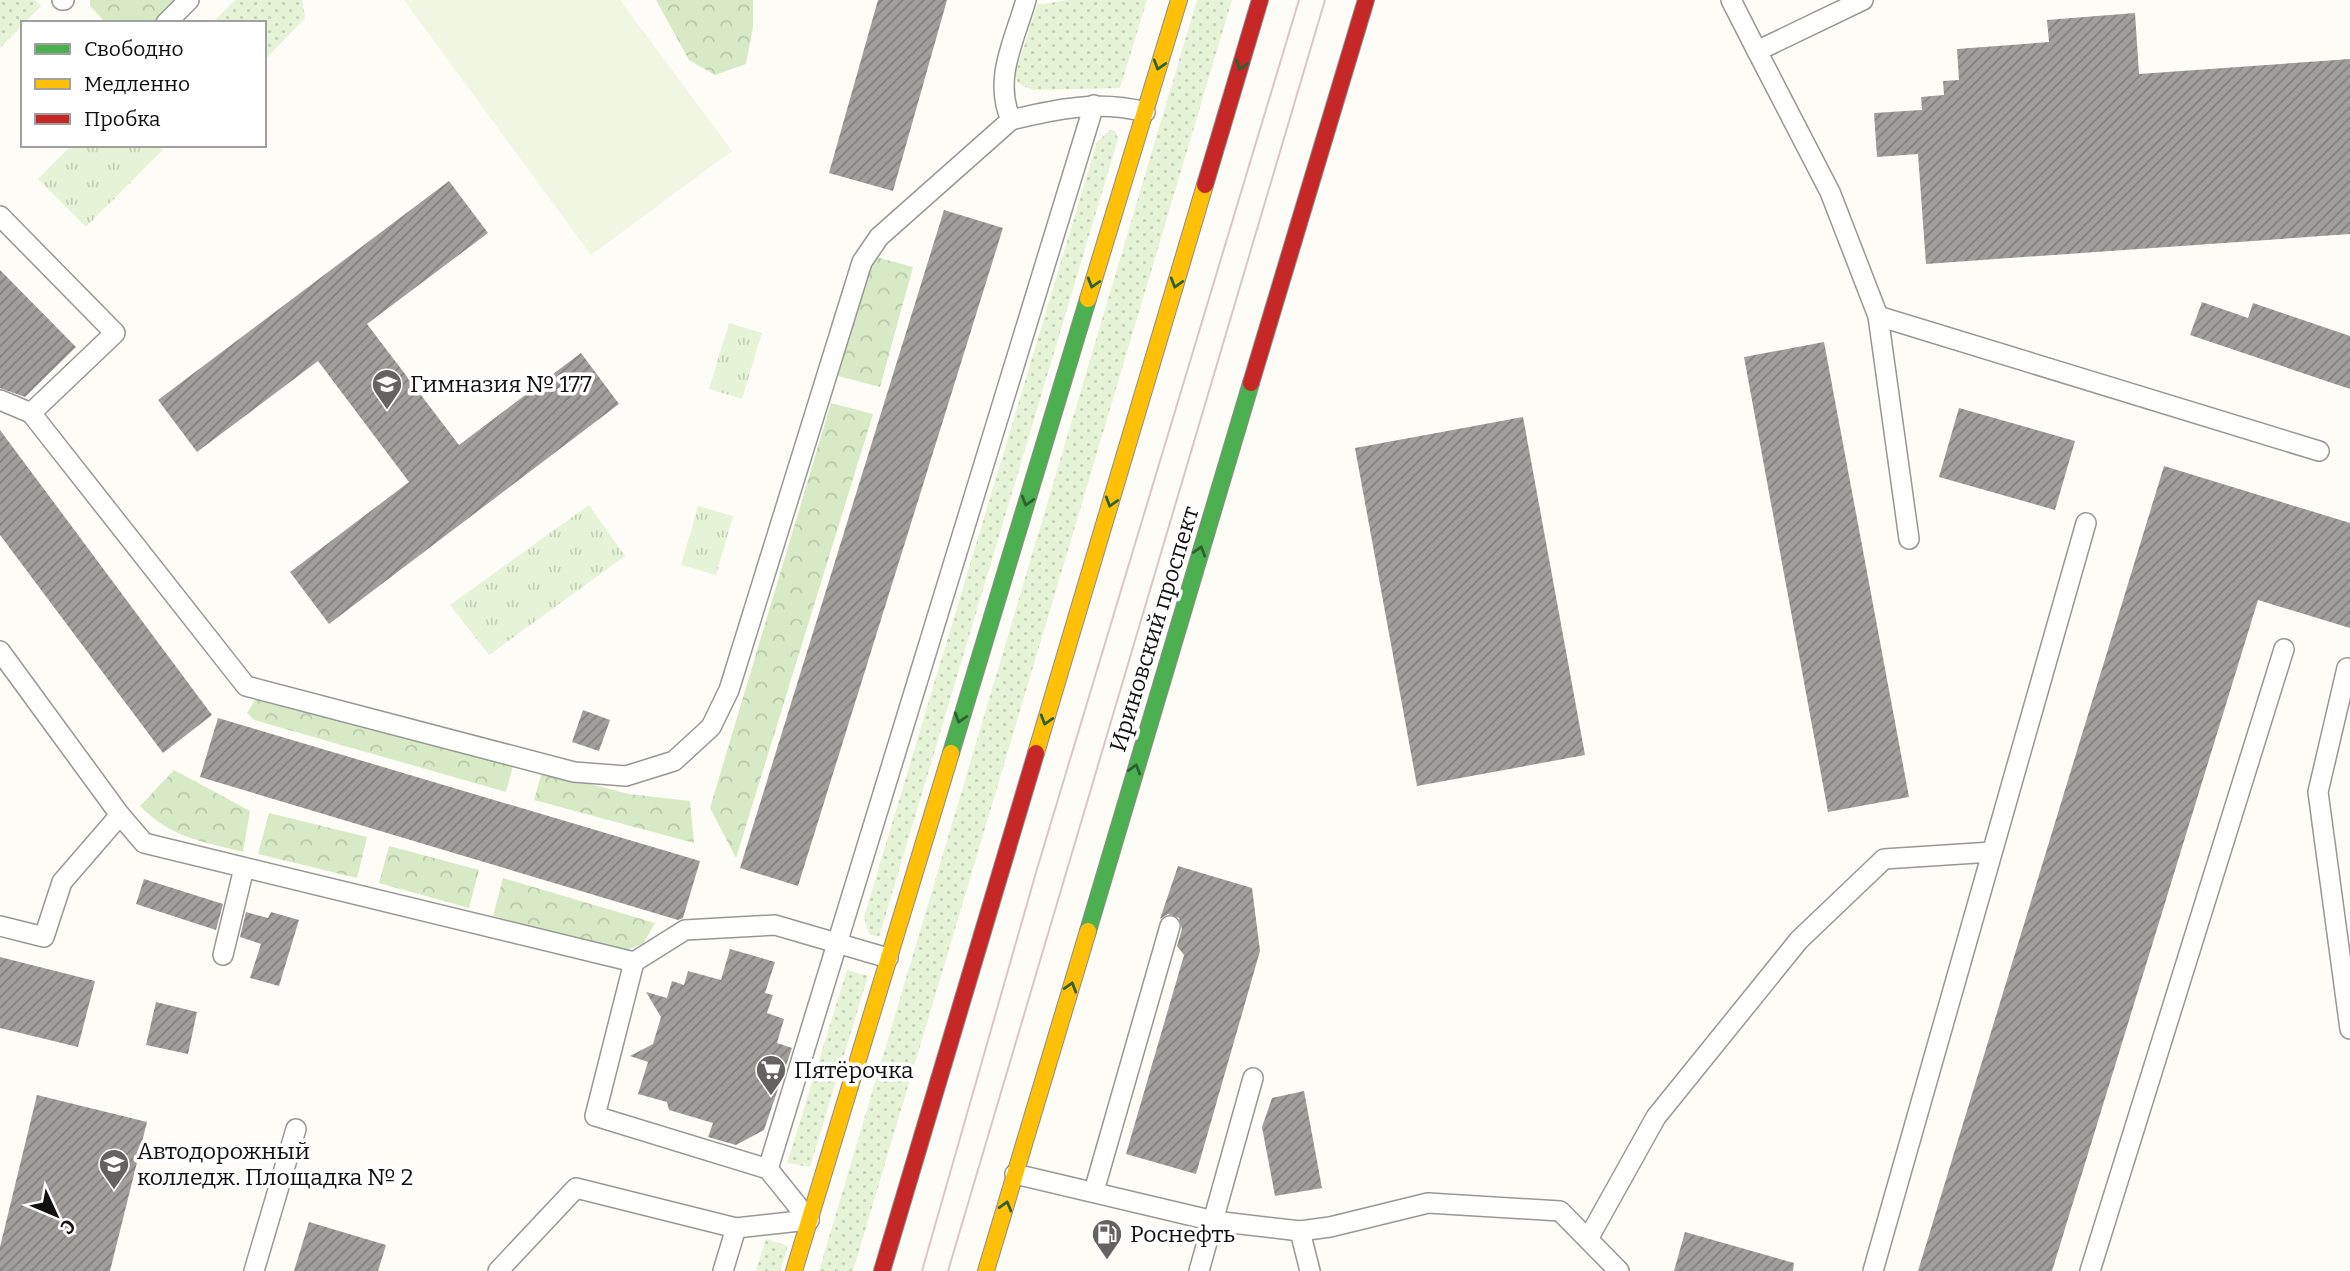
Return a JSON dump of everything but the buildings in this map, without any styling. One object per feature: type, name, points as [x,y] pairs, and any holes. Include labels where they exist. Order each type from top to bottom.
[{"type":"main road","points":[[794,1271],[1179,0]]},
{"type":"main road","points":[[882,1271],[1260,0]]},
{"type":"main road","name":"Ириновский проспект","points":[[986,1271],[1366,0]]},
{"type":"lane","points":[[168,21],[189,0]]},
{"type":"lane","points":[[1011,120],[1003,102],[1001,84],[1026,0]]},
{"type":"lane","points":[[1731,0],[1830,192],[1878,316],[1909,539]]},
{"type":"lane","points":[[1757,51],[1863,0]]},
{"type":"lane","points":[[768,1169],[1094,105]]},
{"type":"lane","points":[[0,400],[31,413],[246,686],[574,772],[626,776],[674,761],[711,727],[729,690],[862,262],[879,237],[1011,120],[1054,109],[1094,105],[1121,106],[1145,111]]},
{"type":"lane","points":[[0,216],[115,333],[31,413]]},
{"type":"lane","points":[[1878,316],[2319,451]]},
{"type":"lane","points":[[1872,1271],[2085,523]]},
{"type":"lane","points":[[2090,1271],[2284,649]]},
{"type":"lane","points":[[2,658],[120,816],[144,843],[634,962]]},
{"type":"lane","points":[[2347,668],[2318,792],[2350,1029]]},
{"type":"lane","points":[[0,926],[44,937],[62,882],[120,816]]},
{"type":"lane","points":[[1588,1239],[1656,1117],[1799,940],[1884,859],[1992,852]]},
{"type":"lane","points":[[223,956],[244,868]]},
{"type":"lane","points":[[809,1220],[768,1169],[595,1116],[634,962],[685,930],[775,925],[888,958]]},
{"type":"lane","points":[[1094,1191],[1170,926]]},
{"type":"lane","points":[[1199,1271],[1253,1078]]},
{"type":"lane","points":[[254,1271],[296,1129]]},
{"type":"lane","points":[[1015,1174],[1214,1221],[1300,1231],[1330,1227],[1428,1203],[1560,1211],[1619,1271]]},
{"type":"lane","points":[[498,1271],[576,1188],[736,1228],[809,1220]]},
{"type":"lane","points":[[723,1271],[736,1228]]},
{"type":"lane","points":[[1300,1231],[1310,1271]]},
{"type":"green space","points":[[0,0],[35,0],[41,6],[26,21],[21,21],[21,26],[0,48]]},
{"type":"green space","points":[[90,0],[174,0],[154,21],[104,21],[90,6]]},
{"type":"green space","points":[[235,0],[302,0],[305,18],[266,59],[266,21],[214,21]]},
{"type":"green space","points":[[404,0],[620,0],[732,151],[591,255]]},
{"type":"green space","points":[[656,0],[753,0],[753,27],[746,64],[715,75],[689,60]]},
{"type":"green space","points":[[1068,0],[1147,0],[1120,88],[1032,90],[1018,83],[1015,75],[1037,5]]},
{"type":"green space","points":[[1197,0],[1232,0],[853,1271],[819,1271]]},
{"type":"green space","points":[[1110,130],[1115,131],[1118,139],[879,937],[869,934],[864,917],[1097,142]]},
{"type":"green space","points":[[70,147],[160,147],[163,150],[86,227],[38,179]]},
{"type":"green space","points":[[872,256],[913,267],[880,387],[838,376]]},
{"type":"green space","points":[[729,323],[762,333],[742,399],[709,389]]},
{"type":"green space","points":[[831,403],[873,414],[736,858],[710,808]]},
{"type":"green space","points":[[589,505],[625,556],[489,655],[450,605]]},
{"type":"green space","points":[[698,506],[733,516],[716,575],[681,565]]},
{"type":"green space","points":[[257,697],[513,766],[506,792],[254,720],[247,713]]},
{"type":"green space","points":[[174,770],[250,811],[243,852],[176,832],[140,806]]},
{"type":"green space","points":[[542,772],[629,794],[690,801],[694,843],[534,800]]},
{"type":"green space","points":[[269,813],[367,837],[357,878],[258,854]]},
{"type":"green space","points":[[389,846],[479,870],[469,908],[379,883]]},
{"type":"green space","points":[[503,878],[655,923],[643,944],[621,952],[493,916]]},
{"type":"green space","points":[[847,970],[868,976],[810,1167],[787,1163]]},
{"type":"green space","points":[[766,1239],[788,1246],[780,1271],[756,1271]]},
{"type":"tram line","points":[[922,1271],[1037,869],[1299,0]]},
{"type":"tram line","points":[[948,1271],[1325,0]]},
{"type":"traffic: fast","points":[[951,753],[1088,299]]},
{"type":"traffic: fast","points":[[1088,931],[1251,383]]},
{"type":"traffic: slow","points":[[1088,299],[1179,0]]},
{"type":"traffic: slow","points":[[1036,753],[1205,185]]},
{"type":"traffic: slow","points":[[794,1271],[951,753]]},
{"type":"traffic: slow","points":[[986,1271],[1088,931]]},
{"type":"traffic: jam","points":[[1205,185],[1260,0]]},
{"type":"traffic: jam","points":[[1251,383],[1366,0]]},
{"type":"traffic: jam","points":[[882,1271],[1036,753]]},
{"type":"place","name":"Гимназия № 177","points":[[387,411]]},
{"type":"place","name":"Пятёрочка","points":[[771,1097]]},
{"type":"place","name":"Автодорожный колледж. Площадка № 2","points":[[114,1191]]},
{"type":"place","name":"Роснефть","points":[[1107,1261]]}]
